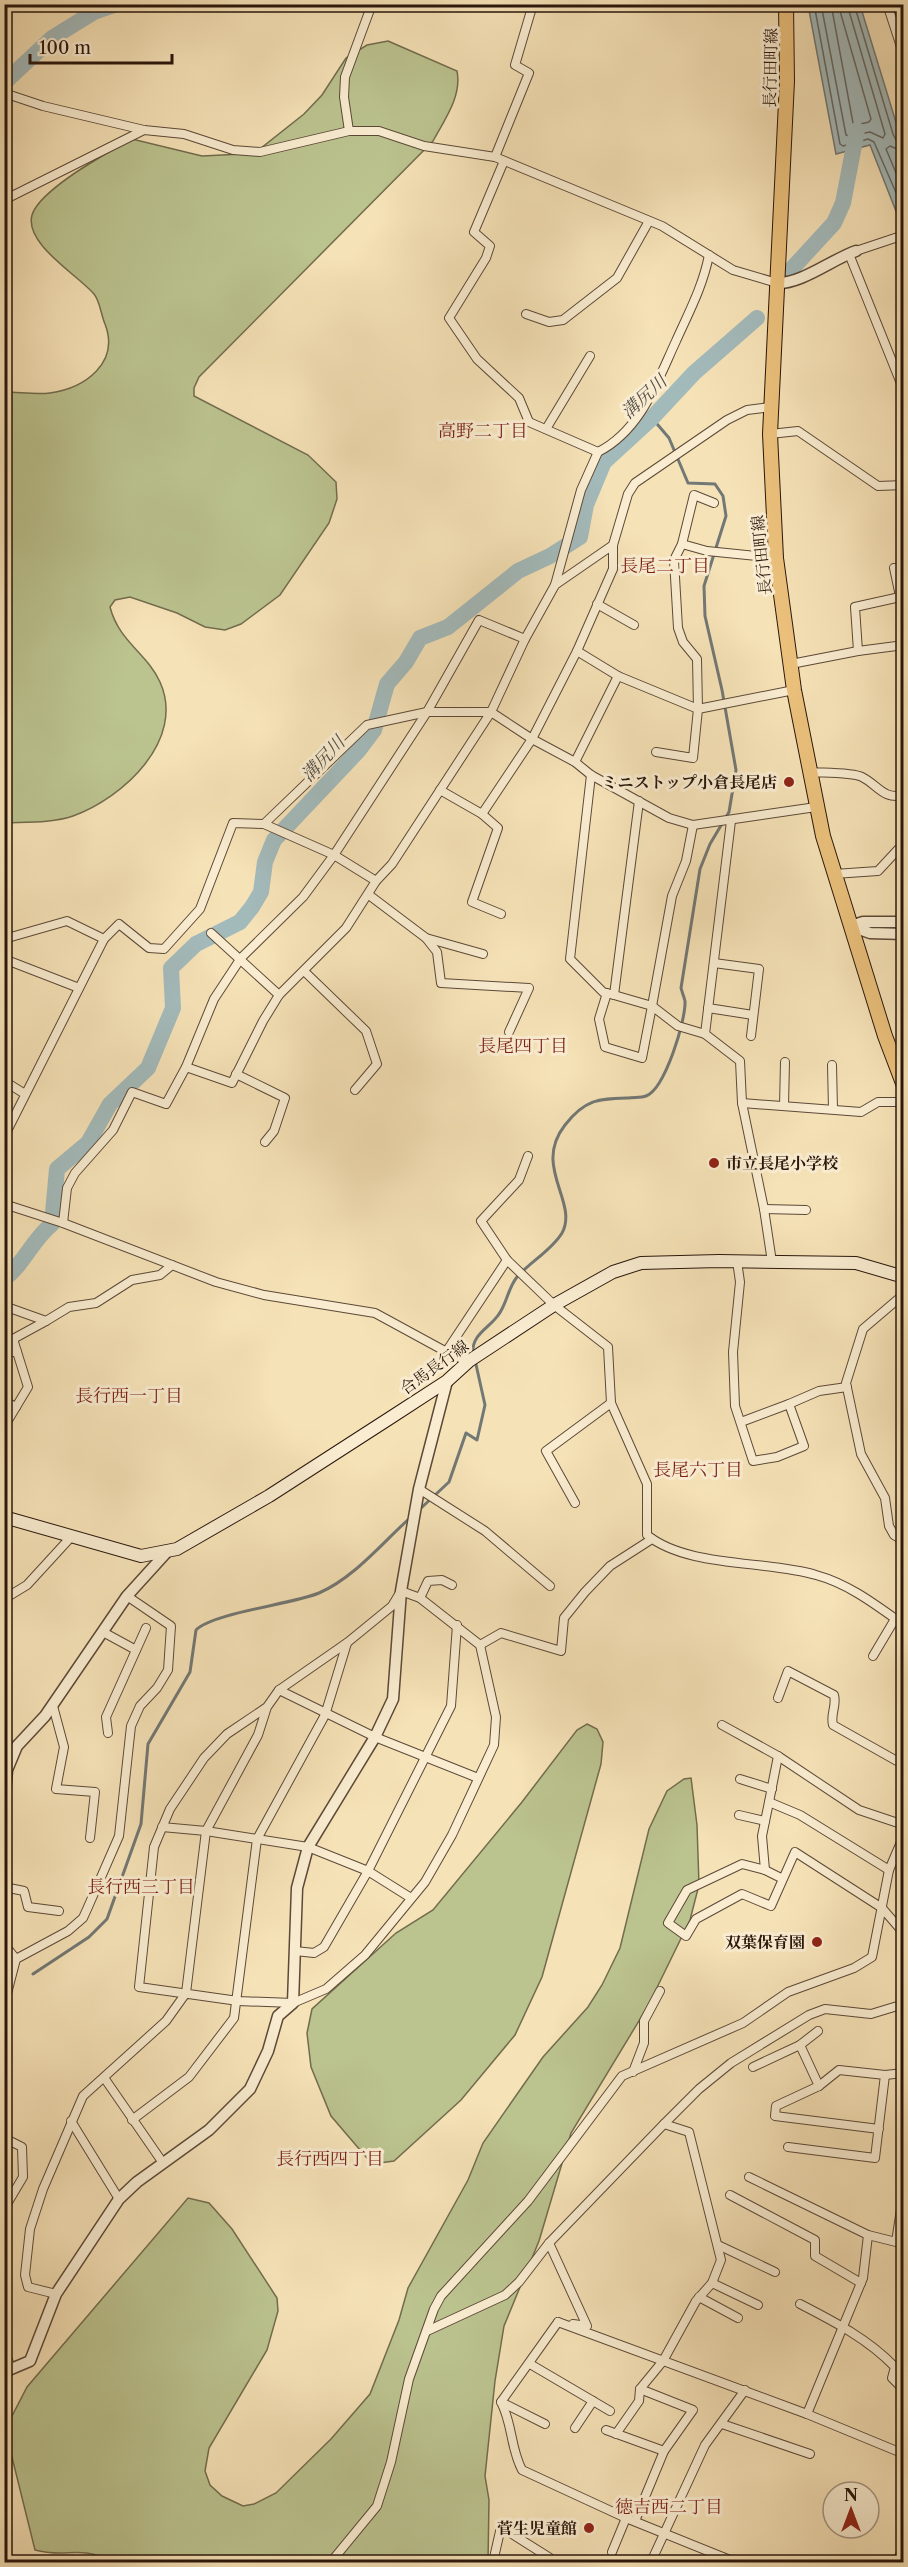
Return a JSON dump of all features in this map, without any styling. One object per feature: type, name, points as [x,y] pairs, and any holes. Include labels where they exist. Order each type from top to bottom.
[{"type":"main road","name":"長行田町線","points":[[786,4],[787,81],[770,434],[776,558],[794,690],[816,807],[834,874],[902,1080]]},
{"type":"main road","name":"合馬長行線","points":[[4,1518],[141,1556],[166,1553],[268,1496],[447,1381],[468,1361],[554,1305],[613,1272],[641,1263],[737,1261],[856,1263],[903,1277]]},
{"type":"main road","points":[[900,2562],[903,2554]]},
{"type":"street","points":[[349,131],[344,97],[345,77],[372,4]]},
{"type":"street","points":[[495,157],[529,73],[515,65],[533,4]]},
{"type":"street","points":[[887,4],[903,56]]},
{"type":"street","points":[[4,93],[43,106],[144,130],[184,134],[233,150],[260,152],[349,131],[379,131],[424,146],[495,157],[649,221],[733,270],[777,284],[790,284],[853,252],[903,235]]},
{"type":"street","points":[[6,198],[144,130]]},
{"type":"street","points":[[504,161],[474,232],[490,246],[488,252],[449,318],[477,358],[519,398],[529,422],[598,452]]},
{"type":"street","points":[[526,314],[549,322],[563,320],[617,278],[649,221]]},
{"type":"street","points":[[853,252],[903,391]]},
{"type":"street","points":[[186,1067],[232,1083],[263,1021],[279,995],[346,928],[376,881],[392,864],[491,712],[525,639],[555,585],[557,570],[564,553],[581,490],[598,452],[613,444],[649,402],[704,280],[709,255]]},
{"type":"street","points":[[546,429],[590,356]]},
{"type":"street","points":[[482,814],[532,739],[577,651],[613,569],[613,544],[628,494],[644,475],[727,420],[747,410],[771,407]]},
{"type":"street","points":[[770,434],[798,431],[878,486],[903,485]]},
{"type":"street","points":[[657,752],[693,758],[698,709],[697,659],[683,642],[678,628],[674,560],[682,544],[694,495],[714,503]]},
{"type":"street","points":[[555,585],[613,544]]},
{"type":"street","points":[[682,544],[707,551],[776,558]]},
{"type":"street","points":[[894,568],[903,615]]},
{"type":"street","points":[[858,651],[855,608],[900,597]]},
{"type":"street","points":[[597,604],[634,625]]},
{"type":"street","points":[[63,1222],[68,1188],[75,1173],[113,1130],[132,1092],[166,1104],[186,1067],[214,999],[241,958],[303,897],[333,855],[427,712],[479,620],[525,639]]},
{"type":"street","points":[[791,664],[903,645]]},
{"type":"street","points":[[577,651],[618,676],[698,709],[794,690]]},
{"type":"street","points":[[575,762],[618,676]]},
{"type":"street","points":[[264,824],[367,725],[427,712],[491,712],[532,739],[575,762],[591,775],[669,818],[693,825],[816,807]]},
{"type":"street","points":[[810,772],[862,777],[882,793],[895,797],[903,795]]},
{"type":"street","points":[[591,775],[570,959],[611,994],[652,1006],[678,1026],[705,1034],[740,1061],[742,1103],[764,1209],[771,1262]]},
{"type":"street","points":[[440,790],[482,814],[498,828],[472,902],[501,914]]},
{"type":"street","points":[[639,801],[611,994],[599,1019],[605,1047],[642,1058],[672,896],[686,861],[693,825]]},
{"type":"street","points":[[705,1034],[731,821]]},
{"type":"street","points":[[4,1137],[104,939],[119,924],[149,948],[164,949],[200,909],[233,823],[264,824],[333,855],[376,881]]},
{"type":"street","points":[[834,874],[878,871],[903,843]]},
{"type":"street","points":[[369,895],[426,939],[437,952],[441,983],[529,988],[509,1032]]},
{"type":"street","points":[[4,939],[67,921],[104,939]]},
{"type":"street","points":[[851,926],[863,921],[903,922]]},
{"type":"street","points":[[851,926],[870,933],[903,934]]},
{"type":"street","points":[[211,933],[279,995]]},
{"type":"street","points":[[426,939],[483,954]]},
{"type":"street","points":[[4,959],[80,988]]},
{"type":"street","points":[[714,963],[759,969],[751,1036]]},
{"type":"street","points":[[304,971],[366,1031],[377,1064],[355,1090]]},
{"type":"street","points":[[708,1008],[753,1015]]},
{"type":"street","points":[[784,1106],[785,1062]]},
{"type":"street","points":[[832,1065],[833,1109]]},
{"type":"street","points":[[237,1074],[285,1098],[274,1131],[265,1142]]},
{"type":"street","points":[[4,1081],[25,1094]]},
{"type":"street","points":[[742,1103],[861,1112],[878,1102],[903,1102]]},
{"type":"street","points":[[528,1156],[519,1180],[481,1221],[507,1260],[554,1305],[608,1347],[611,1403],[647,1484],[646,1535],[674,1549],[723,1561],[815,1574],[863,1596],[903,1625]]},
{"type":"street","points":[[4,1204],[63,1222],[216,1282],[264,1295],[375,1313],[446,1352],[468,1361]]},
{"type":"street","points":[[764,1209],[806,1209]]},
{"type":"street","points":[[446,1352],[507,1260]]},
{"type":"street","points":[[737,1261],[740,1282],[733,1352],[735,1406],[753,1461],[777,1457],[804,1446],[789,1404]]},
{"type":"street","points":[[4,1427],[28,1387],[13,1339],[69,1307],[96,1303],[132,1280],[160,1275],[172,1265]]},
{"type":"street","points":[[903,1294],[863,1329],[847,1387],[861,1454],[885,1498],[889,1526],[894,1535],[903,1541]]},
{"type":"street","points":[[4,1306],[46,1321]]},
{"type":"street","points":[[4,1352],[17,1352]]},
{"type":"street","points":[[293,2003],[297,1888],[308,1846],[375,1737],[393,1699],[401,1591],[419,1489],[447,1381]]},
{"type":"street","points":[[741,1422],[819,1391],[847,1387]]},
{"type":"street","points":[[4,1401],[16,1407]]},
{"type":"street","points":[[575,1503],[546,1451],[611,1403]]},
{"type":"street","points":[[419,1489],[485,1531],[550,1586]]},
{"type":"street","points":[[4,1599],[27,1585],[71,1537]]},
{"type":"street","points":[[480,1645],[501,1633],[561,1651],[564,1618],[585,1592],[610,1566],[652,1539]]},
{"type":"street","points":[[4,1805],[7,1770],[17,1746],[53,1706],[127,1596],[166,1553]]},
{"type":"street","points":[[420,1598],[428,1581],[442,1580],[452,1585]]},
{"type":"street","points":[[4,2348],[8,2371],[30,2361],[56,2294],[118,2199],[209,2130],[250,2089],[268,2051],[278,2016],[293,2003],[326,1989],[365,1955],[425,1882],[452,1835],[494,1745],[496,1717],[480,1645],[420,1598],[401,1591]]},
{"type":"street","points":[[56,2294],[28,2287],[25,2267],[30,2229],[39,2199],[83,2096],[105,2079],[166,2021],[186,1993],[206,1831],[258,1735],[267,1707],[279,1690],[348,1642],[392,1606],[401,1591]]},
{"type":"street","points":[[4,2005],[16,1959],[68,1931],[83,1918],[119,1836],[131,1726],[140,1706],[157,1688],[168,1670],[170,1657],[171,1626],[127,1596]]},
{"type":"street","points":[[873,1656],[895,1619]]},
{"type":"street","points":[[295,1951],[314,1953],[324,1947],[368,1870],[425,1757],[450,1706],[457,1625]]},
{"type":"street","points":[[108,1732],[106,1717],[146,1628]]},
{"type":"street","points":[[103,1632],[136,1650]]},
{"type":"street","points":[[132,2120],[189,2077],[234,2018],[238,2001],[257,1839],[325,1715],[348,1642]]},
{"type":"street","points":[[778,1698],[788,1671],[834,1695],[836,1704],[831,1716],[833,1725],[903,1765]]},
{"type":"street","points":[[279,1690],[325,1715],[478,1778]]},
{"type":"street","points":[[53,1706],[64,1747],[56,1789],[95,1792],[90,1838]]},
{"type":"street","points":[[267,1707],[227,1734],[204,1758],[170,1809],[154,1847],[139,1987],[238,2001],[293,2003]]},
{"type":"street","points":[[722,1725],[778,1756],[859,1810],[903,1826]]},
{"type":"street","points":[[765,1870],[762,1836],[778,1756]]},
{"type":"street","points":[[740,1779],[772,1789]]},
{"type":"street","points":[[769,1802],[800,1815],[889,1870]]},
{"type":"street","points":[[739,1815],[765,1821]]},
{"type":"street","points":[[162,1827],[308,1846],[368,1870],[411,1898]]},
{"type":"street","points":[[332,2562],[377,2506],[391,2462],[409,2379],[434,2309],[441,2296],[528,2201],[622,2076],[743,2023],[788,1992],[854,1968],[872,1958],[889,1870],[903,1835]]},
{"type":"street","points":[[783,1879],[765,1870],[742,1864],[687,1890],[668,1923],[686,1936],[696,1919],[742,1894],[771,1906],[783,1879],[795,1852],[882,1908],[902,1930],[903,1968]]},
{"type":"street","points":[[4,1887],[24,1890],[28,1907],[59,1911]]},
{"type":"street","points":[[4,1944],[16,1959]]},
{"type":"street","points":[[633,2072],[644,2043],[644,2022],[660,1991]]},
{"type":"street","points":[[427,2331],[505,2295],[519,2282],[549,2243],[664,2124],[699,2089],[731,2062],[809,2015],[825,2009],[870,2014],[903,2004]]},
{"type":"street","points":[[753,2067],[800,2045],[818,2031]]},
{"type":"street","points":[[800,2045],[819,2086]]},
{"type":"street","points":[[879,2128],[775,2116],[776,2106],[819,2086],[839,2070],[885,2075],[903,2073]]},
{"type":"street","points":[[788,2147],[875,2158],[885,2075]]},
{"type":"street","points":[[105,2079],[163,2163]]},
{"type":"street","points":[[71,2121],[118,2199]]},
{"type":"street","points":[[616,2434],[639,2402],[640,2389],[663,2361],[699,2297],[712,2283],[722,2260],[689,2132],[664,2124]]},
{"type":"street","points":[[4,2138],[22,2147],[23,2177],[4,2209]]},
{"type":"street","points":[[749,2177],[868,2235],[896,2242],[903,2196]]},
{"type":"street","points":[[730,2195],[814,2240],[815,2256],[861,2283]]},
{"type":"street","points":[[807,2414],[845,2327],[861,2283],[868,2235]]},
{"type":"street","points":[[549,2243],[587,2325],[558,2322]]},
{"type":"street","points":[[718,2245],[775,2272]]},
{"type":"street","points":[[712,2283],[758,2305]]},
{"type":"street","points":[[699,2297],[738,2318]]},
{"type":"street","points":[[800,2304],[845,2327],[878,2349],[895,2367],[892,2379],[903,2390]]},
{"type":"street","points":[[558,2322],[745,2390],[903,2454]]},
{"type":"street","points":[[501,2402],[558,2322]]},
{"type":"street","points":[[530,2364],[610,2410]]},
{"type":"street","points":[[635,2521],[664,2451],[693,2410],[640,2389]]},
{"type":"street","points":[[651,2562],[705,2445],[745,2390]]},
{"type":"street","points":[[576,2428],[593,2401]]},
{"type":"street","points":[[501,2402],[545,2424]]},
{"type":"street","points":[[501,2402],[509,2417],[513,2454],[522,2470],[626,2518],[735,2562]]},
{"type":"street","points":[[722,2424],[810,2454]]},
{"type":"street","points":[[606,2430],[664,2451]]},
{"type":"street","points":[[612,2552],[626,2518]]},
{"type":"street","points":[[493,2562],[501,2527],[550,2558],[547,2562]]},
{"type":"green space","points":[[893,5],[903,5],[903,31],[901,32]]},
{"type":"green space","points":[[388,41],[457,71],[455,98],[443,124],[433,141],[199,377],[194,388],[194,396],[308,455],[336,482],[337,499],[329,523],[280,595],[241,624],[225,630],[205,627],[177,613],[130,597],[115,600],[110,607],[114,619],[160,682],[166,704],[164,725],[157,745],[145,764],[129,781],[111,796],[92,807],[73,816],[57,820],[5,823],[5,392],[45,394],[75,386],[96,371],[108,351],[105,324],[96,297],[44,248],[32,226],[32,215],[38,205],[61,183],[132,139],[202,156],[242,154],[261,148],[304,114],[322,95],[346,58],[367,45]]},
{"type":"green space","points":[[587,1724],[597,1729],[603,1742],[601,1764],[542,1977],[515,2035],[461,2100],[394,2161],[372,2164],[331,2116],[311,2067],[307,2033],[312,2009],[396,1933],[433,1910],[522,1802],[577,1730]]},
{"type":"green space","points":[[691,1778],[697,1825],[699,1885],[690,1920],[648,2006],[571,2133],[539,2241],[504,2326],[495,2381],[485,2476],[489,2500],[488,2562],[113,2562],[91,2554],[35,2550],[8,2441],[10,2420],[27,2387],[188,2198],[209,2203],[232,2229],[277,2298],[278,2311],[267,2350],[209,2448],[205,2471],[210,2485],[222,2496],[243,2506],[254,2504],[276,2493],[331,2439],[370,2394],[399,2320],[408,2288],[468,2180],[483,2143],[543,2057],[588,2007],[602,1985],[620,1948],[649,1829],[667,1791],[684,1779]]},
{"type":"water","points":[[808,5],[860,5],[903,145],[903,229],[870,145],[836,154]]},
{"type":"waterway","points":[[4,83],[52,38],[94,12],[117,4]]},
{"type":"waterway","name":"溝尻川","points":[[788,273],[834,223],[843,203],[857,130]]},
{"type":"waterway","name":"溝尻川","points":[[4,1279],[18,1266],[39,1237],[52,1224],[57,1169],[88,1143],[110,1104],[148,1068],[173,1008],[171,968],[196,944],[240,922],[252,907],[261,892],[265,862],[274,840],[359,750],[374,730],[387,684],[406,662],[420,638],[448,627],[518,571],[550,556],[580,537],[586,505],[604,462],[652,418],[694,373],[757,318]]},
{"type":"waterway","points":[[473,1354],[475,1341],[499,1314],[517,1277],[553,1245],[562,1233],[566,1221],[565,1209],[554,1169],[553,1155],[556,1140],[565,1125],[579,1110],[593,1102],[646,1096],[653,1091],[667,1068],[682,1023],[685,1001],[681,988],[700,869],[710,844],[729,812],[736,770],[722,690],[705,616],[704,586],[726,516],[723,496],[715,484],[688,483],[669,438],[652,418]]},
{"type":"waterway","points":[[420,1509],[449,1482],[466,1433],[477,1440],[485,1405],[475,1360]]},
{"type":"waterway","points":[[33,1974],[89,1937],[107,1919],[141,1824],[148,1744],[190,1672],[196,1630],[218,1619],[319,1593],[356,1569],[411,1517]]},
{"type":"place","name":"ミニストップ小倉長尾店","points":[[789,782]]},
{"type":"place","name":"市立長尾小学校","points":[[714,1163]]},
{"type":"place","name":"双葉保育園","points":[[817,1942]]},
{"type":"place","name":"菅生児童館","points":[[589,2528]]},
{"type":"district","name":"高野二丁目","points":[[483,431]]},
{"type":"district","name":"長尾二丁目","points":[[665,566]]},
{"type":"district","name":"長尾四丁目","points":[[523,1046]]},
{"type":"district","name":"長行西一丁目","points":[[129,1396]]},
{"type":"district","name":"長尾六丁目","points":[[698,1470]]},
{"type":"district","name":"長行西三丁目","points":[[141,1887]]},
{"type":"district","name":"長行西四丁目","points":[[330,2159]]},
{"type":"district","name":"徳吉西二丁目","points":[[669,2507]]}]
